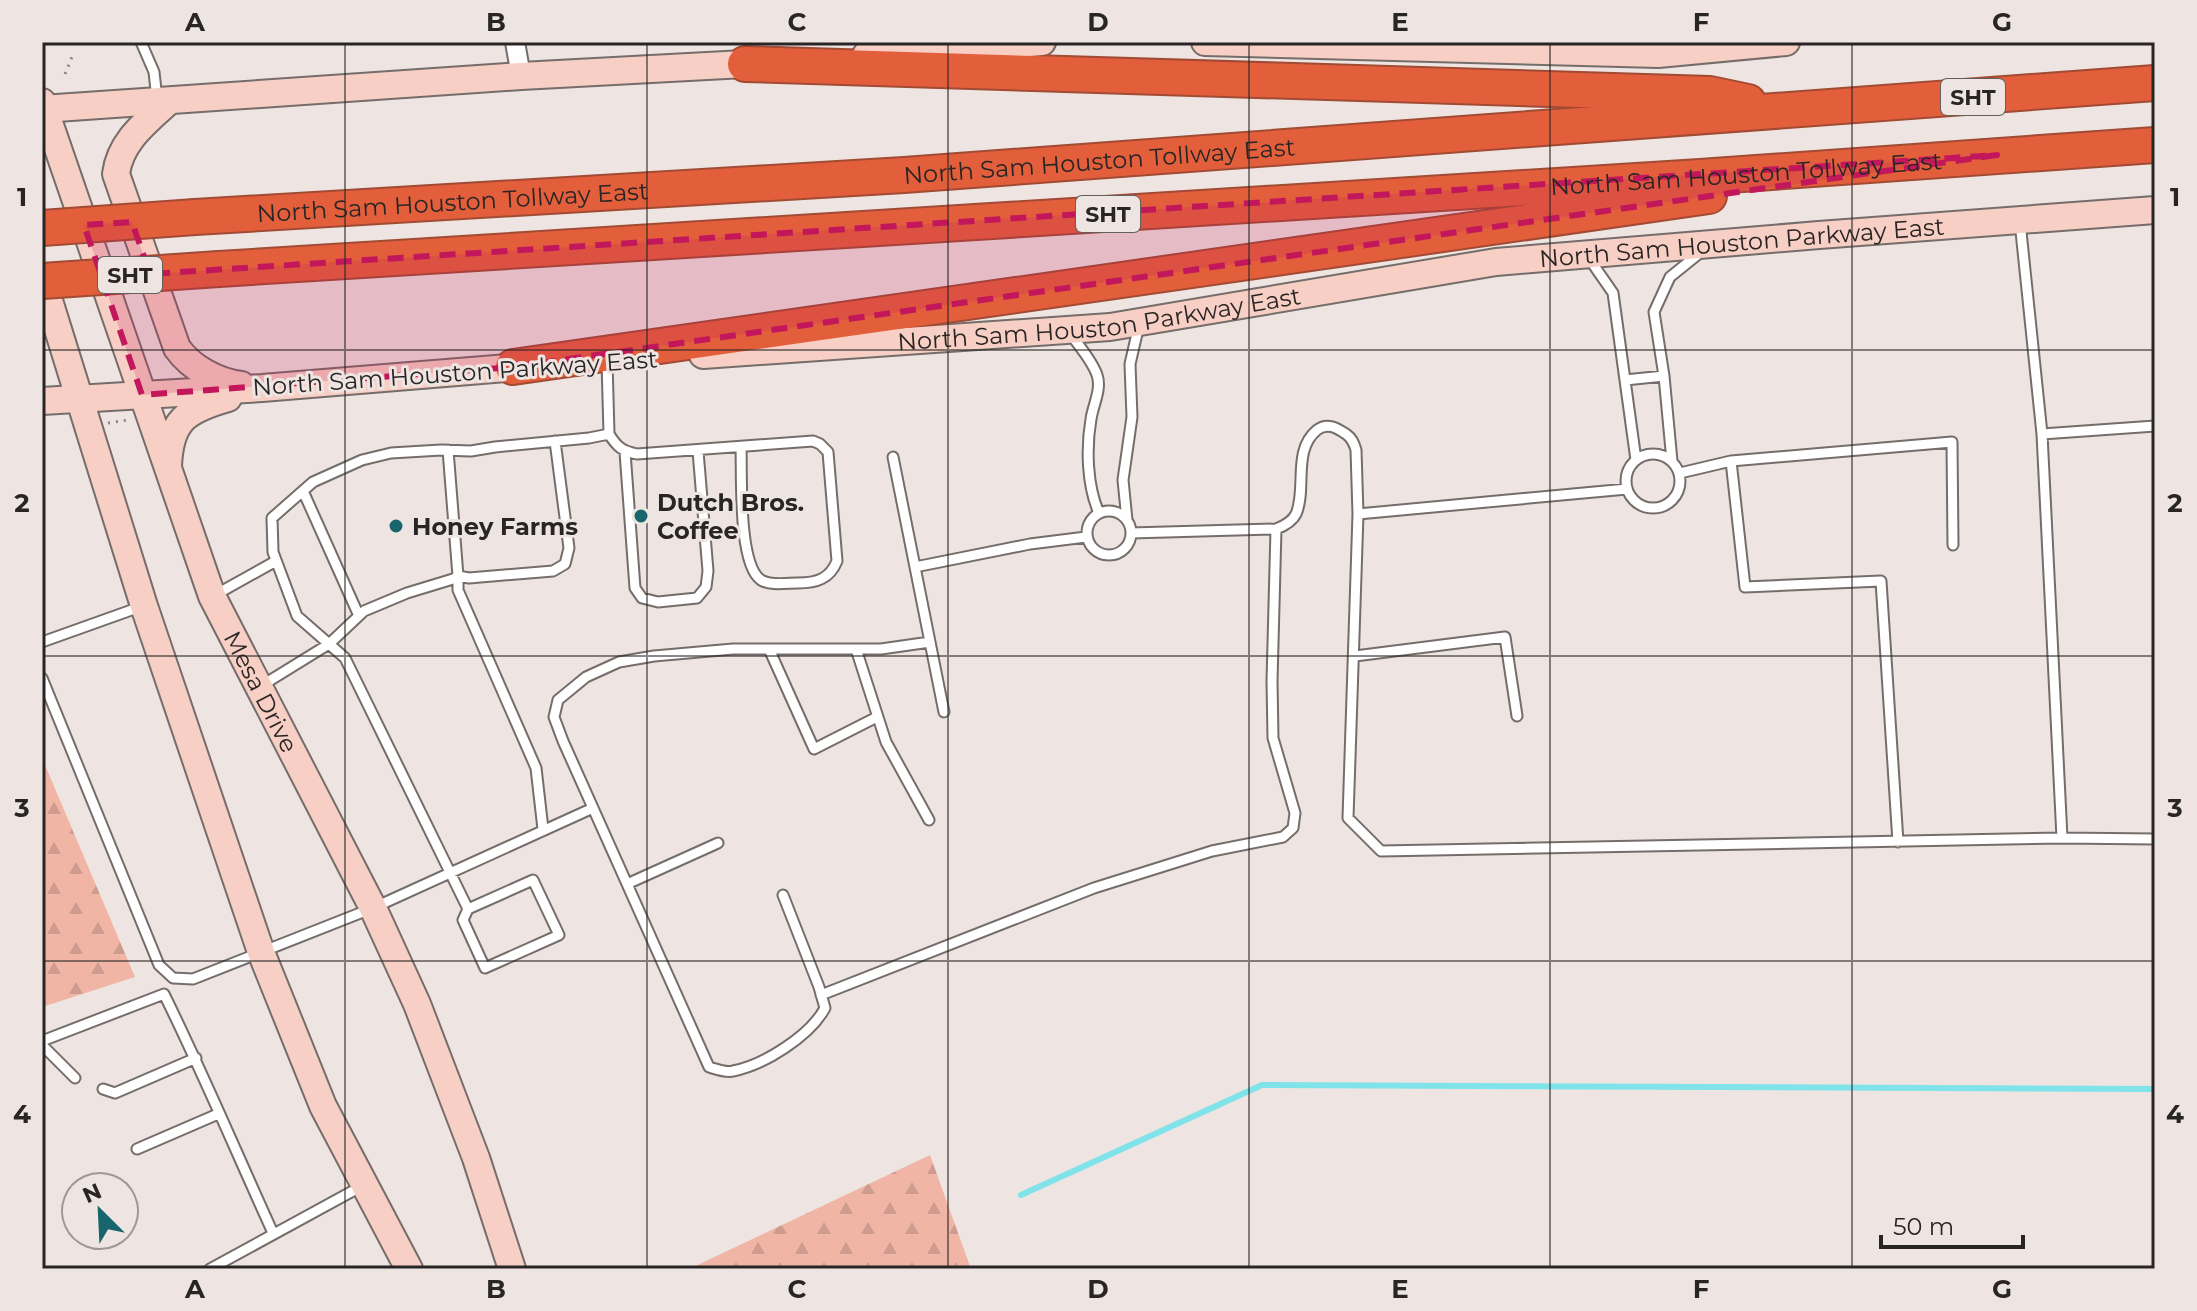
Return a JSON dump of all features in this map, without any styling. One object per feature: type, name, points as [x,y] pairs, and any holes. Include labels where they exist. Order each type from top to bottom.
[{"type":"highway","points":[[745,64],[917,54],[1710,94],[1791,111]]},
{"type":"highway","name":"North Sam Houston Tollway East","points":[[42,228],[904,175],[2155,83]]},
{"type":"highway","name":"North Sam Houston Tollway East","points":[[42,279],[1700,177],[2155,145]]},
{"type":"highway","points":[[513,367],[1997,155]]},
{"type":"main road","points":[[917,54],[1042,42]]},
{"type":"main road","points":[[1205,42],[1547,46],[1658,54],[1786,42]]},
{"type":"main road","points":[[43,107],[745,64]]},
{"type":"main road","points":[[163,102],[118,159],[116,174],[122,192],[177,348],[196,368],[230,384],[262,388]]},
{"type":"main road","name":"Mesa Drive","points":[[43,107],[212,596],[373,908],[417,1004],[476,1158],[512,1269]]},
{"type":"main road","name":"North Sam Houston Parkway East","points":[[42,401],[1110,327],[1496,262],[2155,210]]},
{"type":"main road","points":[[42,279],[144,606],[261,952],[323,1106],[409,1269]]},
{"type":"main road","points":[[168,470],[169,444],[184,418],[204,405],[262,388]]},
{"type":"street","points":[[515,42],[521,76]]},
{"type":"lane","points":[[141,42],[163,102]]},
{"type":"lane","points":[[2020,220],[2042,434],[2062,838]]},
{"type":"lane","points":[[1672,461],[1658,454],[1636,460],[1627,473],[1627,489],[1637,504],[1646,508],[1664,507],[1678,495],[1681,486],[1680,473],[1672,461],[1654,312],[1670,277],[1712,243]]},
{"type":"lane","points":[[1587,254],[1613,293],[1636,460]]},
{"type":"lane","points":[[1127,520],[1117,512],[1099,513],[1089,523],[1086,537],[1092,549],[1104,555],[1123,551],[1131,533],[1123,480],[1132,417],[1130,364],[1140,322]]},
{"type":"lane","points":[[1067,330],[1098,376],[1089,447],[1091,477],[1099,513]]},
{"type":"lane","points":[[607,361],[609,434],[616,446],[625,452],[698,451],[813,441],[820,444],[828,452],[837,561],[833,571],[825,578],[811,583],[770,583],[760,580],[751,569],[745,550],[741,448]]},
{"type":"lane","points":[[1625,380],[1664,376]]},
{"type":"lane","points":[[1131,533],[1276,529],[1286,525],[1296,515],[1304,447],[1315,431],[1332,426],[1352,440],[1356,450],[1358,514],[1348,818],[1381,851],[2062,838],[2155,839]]},
{"type":"lane","points":[[2042,434],[2155,426]]},
{"type":"lane","points":[[468,909],[533,880],[559,935],[485,968],[463,920],[468,909],[345,658],[297,616],[273,552],[272,518],[313,482],[362,460],[391,453],[471,451],[609,434]]},
{"type":"lane","points":[[258,688],[329,644],[364,611],[407,593],[458,576],[469,578],[553,571],[565,564],[569,548],[555,441]]},
{"type":"lane","points":[[1680,473],[1731,461],[1952,442],[1953,545]]},
{"type":"lane","points":[[448,450],[458,590],[536,768],[543,829]]},
{"type":"lane","points":[[625,452],[635,588],[642,598],[658,602],[697,598],[706,587],[708,571],[698,451]]},
{"type":"lane","points":[[893,457],[944,712]]},
{"type":"lane","points":[[1731,461],[1745,587],[1881,581],[1898,842]]},
{"type":"lane","points":[[1358,514],[1627,489]]},
{"type":"lane","points":[[303,491],[359,616]]},
{"type":"lane","points":[[821,995],[1094,888],[1212,851],[1283,837],[1293,828],[1295,813],[1273,738],[1276,529]]},
{"type":"lane","points":[[915,567],[1030,544],[1086,537]]},
{"type":"lane","points":[[212,596],[276,561]]},
{"type":"lane","points":[[42,642],[144,606]]},
{"type":"lane","points":[[1355,656],[1505,637],[1517,716]]},
{"type":"lane","points":[[783,895],[825,1008],[808,1031],[781,1051],[730,1072],[709,1067],[563,741],[554,717],[558,700],[586,677],[619,662],[654,656],[733,649],[881,649],[930,642]]},
{"type":"lane","points":[[769,649],[814,749],[877,717]]},
{"type":"lane","points":[[856,649],[886,742],[929,820]]},
{"type":"lane","points":[[42,678],[159,965],[173,978],[193,979],[373,908],[593,808]]},
{"type":"lane","points":[[627,884],[718,843]]},
{"type":"lane","points":[[75,1078],[42,1043],[164,994],[173,978]]},
{"type":"lane","points":[[164,994],[196,1058],[218,1114],[273,1233]]},
{"type":"lane","points":[[103,1089],[115,1093],[196,1058]]},
{"type":"lane","points":[[137,1149],[218,1114]]},
{"type":"lane","points":[[210,1269],[365,1184]]},
{"type":"path","points":[[65,74],[72,57]]},
{"type":"path","points":[[101,424],[131,419]]},
{"type":"highlighted area","points":[[1997,155],[513,367],[142,395],[84,225],[132,222],[150,274]]},
{"type":"green space","points":[[42,758],[135,977],[42,1007]]},
{"type":"green space","points":[[930,1155],[971,1269],[689,1269]]},
{"type":"waterway","points":[[1021,1195],[1262,1085],[2155,1089]]},
{"type":"place","name":"Dutch Bros. Coffee","points":[[641,516]]},
{"type":"place","name":"Honey Farms","points":[[396,526]]}]
